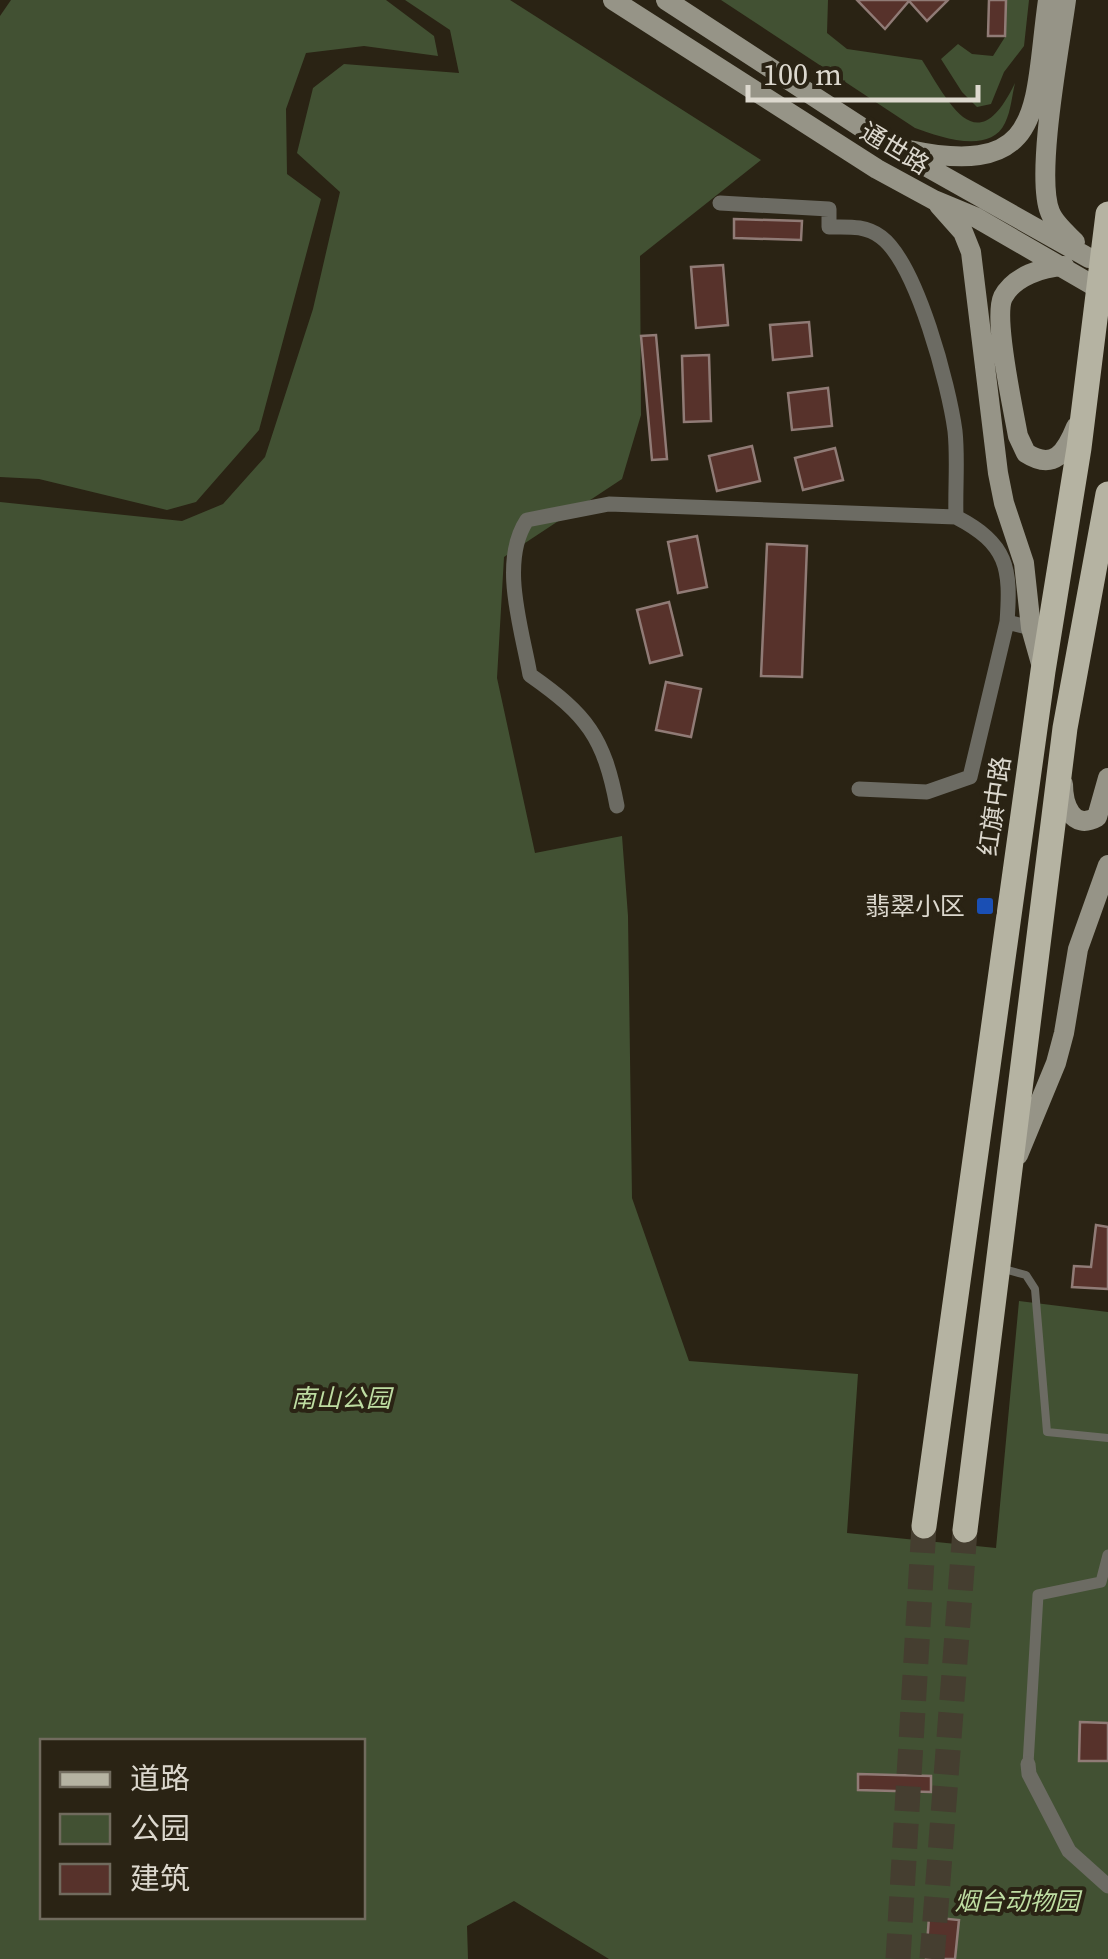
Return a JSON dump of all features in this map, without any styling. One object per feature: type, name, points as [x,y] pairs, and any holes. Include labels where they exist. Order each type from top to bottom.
[{"type":"main road","name":"通世路","points":[[613,0],[877,169],[934,200],[976,217],[1108,294]]},
{"type":"main road","name":"通世路","points":[[666,0],[890,146],[1089,258]]},
{"type":"main road","points":[[890,146],[975,158],[1000,152],[1018,138],[1025,130],[1034,101],[1048,0]]},
{"type":"main road","points":[[1066,0],[1046,154],[1046,189],[1054,219],[1089,258],[1108,272]]},
{"type":"main road","points":[[934,200],[954,220],[971,252],[998,472],[1024,562],[1031,628],[1043,670]]},
{"type":"main road","name":"红旗中路","points":[[924,1526],[1108,214]]},
{"type":"main road","points":[[1064,266],[1046,268],[1006,292],[1001,303],[1001,327],[1018,436],[1026,453],[1044,461],[1062,456],[1082,417]]},
{"type":"main road","points":[[964,1530],[1065,728],[1108,494]]},
{"type":"main road","points":[[1065,728],[1063,799],[1076,820],[1088,822],[1097,817],[1108,778]]},
{"type":"main road","points":[[1007,1180],[1056,1063],[1078,949],[1108,865]]},
{"type":"street","points":[[720,203],[829,209],[829,227],[863,228],[883,238],[916,287],[951,410],[956,450],[956,517]]},
{"type":"street","points":[[617,806],[598,736],[562,698],[530,675],[514,580],[518,533],[527,520],[609,504],[956,517],[988,540],[1004,559],[1009,585],[1007,622],[970,778],[927,792],[860,789]]},
{"type":"street","points":[[1007,622],[1031,628]]},
{"type":"street","points":[[1108,1555],[1102,1582],[1038,1596],[1028,1764],[1029,1774],[1069,1851],[1108,1886]]},
{"type":"lane","points":[[995,1269],[1011,1269],[1026,1275],[1035,1290],[1046,1432],[1108,1438]]},
{"type":"green space","points":[[11,0],[386,0],[434,36],[438,56],[364,46],[306,53],[286,109],[287,174],[321,199],[259,430],[196,502],[167,510],[39,479],[0,477],[0,16]]},
{"type":"green space","name":"南山公园","points":[[405,0],[510,0],[761,160],[640,256],[641,415],[622,479],[504,557],[497,678],[535,853],[622,836],[628,916],[632,1198],[689,1361],[858,1374],[847,1533],[996,1548],[1019,1301],[1108,1312],[1108,1959],[609,1959],[514,1901],[467,1926],[468,1959],[0,1959],[0,502],[182,521],[223,504],[265,457],[313,309],[340,192],[297,153],[313,88],[344,64],[459,73],[450,30]]},
{"type":"green space","points":[[721,0],[828,0],[827,33],[847,49],[922,60],[943,94],[965,118],[977,123],[989,119],[1015,83],[1005,123],[998,133],[977,141],[951,139],[915,128]]},
{"type":"green space","points":[[1006,0],[1029,0],[1024,46],[1004,72],[991,104],[977,107],[941,59],[958,44],[972,54],[993,56],[1005,37]]},
{"type":"building","points":[[857,0],[948,0],[927,21],[909,1],[885,29]]},
{"type":"building","points":[[989,0],[1006,0],[1005,36],[988,36]]},
{"type":"building","points":[[734,219],[802,221],[801,240],[734,238]]},
{"type":"building","points":[[723,265],[728,325],[696,328],[691,267]]},
{"type":"building","points":[[809,322],[812,356],[773,360],[770,325]]},
{"type":"building","points":[[656,335],[667,459],[652,460],[641,336]]},
{"type":"building","points":[[709,355],[711,421],[684,422],[682,356]]},
{"type":"building","points":[[828,388],[832,426],[792,430],[788,393]]},
{"type":"building","points":[[752,446],[760,481],[717,491],[709,456]]},
{"type":"building","points":[[835,448],[843,480],[803,490],[795,458]]},
{"type":"building","points":[[697,536],[707,587],[678,593],[668,542]]},
{"type":"building","points":[[767,544],[807,546],[802,677],[761,676]]},
{"type":"building","points":[[669,602],[682,655],[650,663],[637,610]]},
{"type":"building","points":[[666,682],[701,689],[691,737],[656,730]]},
{"type":"building","points":[[1096,1225],[1108,1227],[1108,1289],[1072,1287],[1074,1266],[1091,1267]]},
{"type":"building","points":[[1080,1722],[1108,1723],[1108,1761],[1079,1761]]},
{"type":"building","points":[[858,1774],[931,1776],[931,1792],[858,1790]]},
{"type":"building","points":[[929,1917],[959,1920],[955,1959],[926,1959]]},
{"type":"tunnel","points":[[898,1959],[924,1526]]},
{"type":"tunnel","points":[[932,1959],[965,1530]]},
{"type":"place","name":"翡翠小区","points":[[985,906]]},
{"type":"park label","name":"烟台动物园","points":[[1017,1901]]}]
